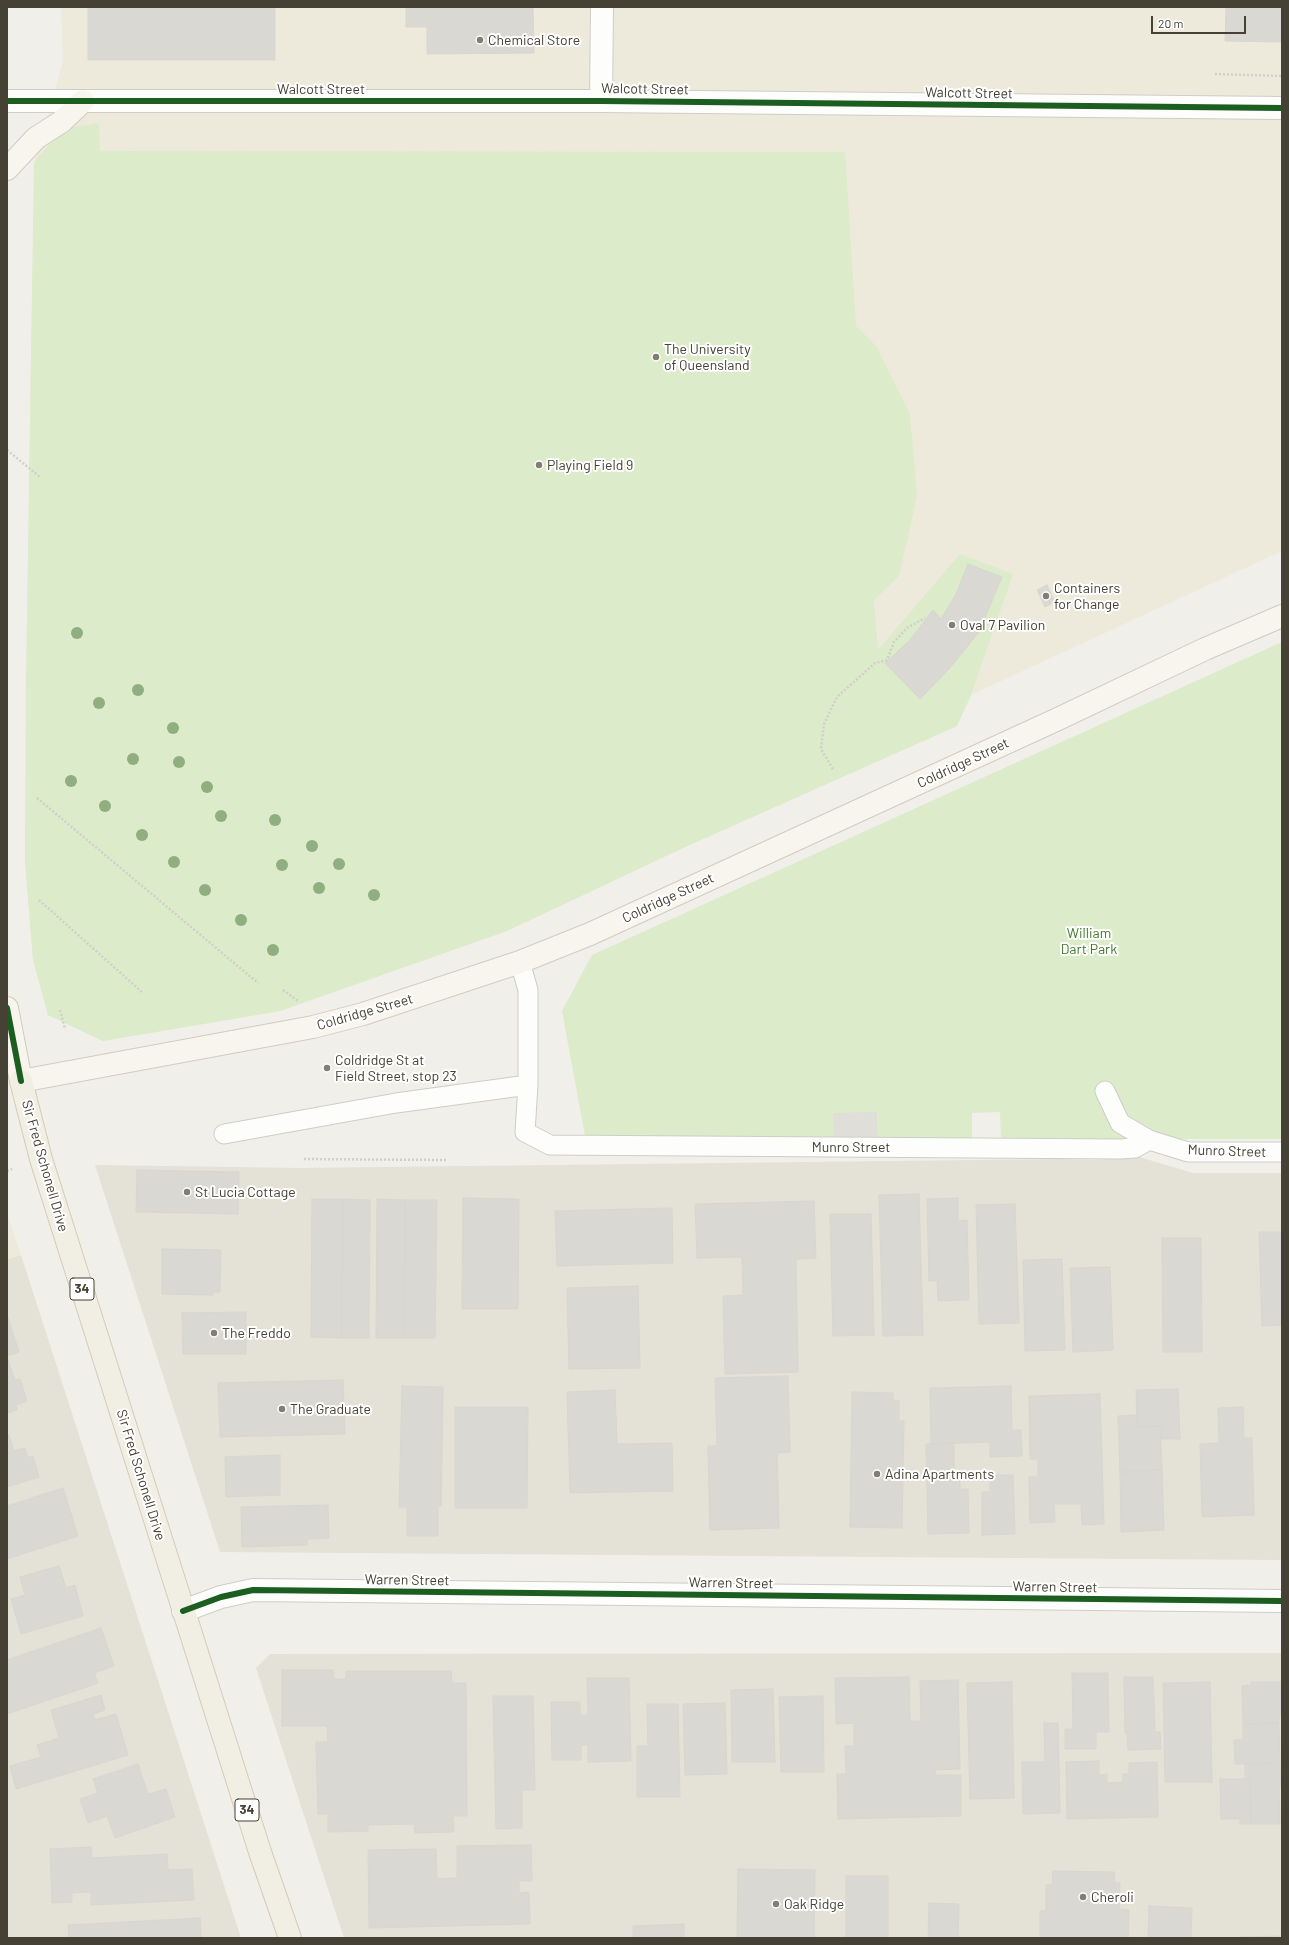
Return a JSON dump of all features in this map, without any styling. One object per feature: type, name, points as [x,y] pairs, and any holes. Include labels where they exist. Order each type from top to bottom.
[{"type":"main road","points":[[7,169],[36,138],[61,122],[83,101]]},
{"type":"main road","name":"Coldridge Street","points":[[21,1081],[313,1027],[363,1014],[520,962],[590,934],[1058,719],[1205,649],[1282,616]]},
{"type":"main road","name":"Sir Fred Schonell Drive","points":[[7,1008],[21,1081],[41,1159],[260,1852],[290,1938]]},
{"type":"street","points":[[601,101],[602,7]]},
{"type":"street","name":"Walcott Street","points":[[7,102],[601,101],[1282,108]]},
{"type":"street","name":"Warren Street","points":[[183,1611],[221,1597],[253,1590],[1282,1602]]},
{"type":"lane","points":[[224,1134],[396,1103],[528,1085],[528,990],[520,962]]},
{"type":"lane","name":"Munro Street","points":[[528,1085],[525,1132],[550,1145],[1120,1149],[1135,1148],[1149,1140]]},
{"type":"lane","name":"Munro Street","points":[[1105,1091],[1120,1123],[1149,1140],[1188,1152],[1282,1152]]},
{"type":"path","points":[[1215,74],[1282,76]]},
{"type":"path","points":[[7,450],[40,476]]},
{"type":"path","points":[[833,769],[821,749],[824,724],[837,697],[875,663],[886,660],[894,642],[907,628],[925,618]]},
{"type":"path","points":[[37,798],[258,983]]},
{"type":"path","points":[[39,900],[143,993]]},
{"type":"path","points":[[283,990],[302,1003]]},
{"type":"path","points":[[60,1010],[65,1029]]},
{"type":"path","points":[[304,1159],[447,1160]]},
{"type":"path","points":[[7,1171],[12,1169]]},
{"type":"shaded area","name":"The University of Queensland","points":[[61,7],[1282,7],[1282,551],[971,695],[957,726],[683,848],[507,931],[280,1011],[103,1041],[48,1015],[33,960],[25,862],[26,682],[34,163],[63,61]]},
{"type":"shaded area","points":[[877,1112],[878,1138],[834,1139],[833,1113]]},
{"type":"shaded area","points":[[1139,1157],[1193,1173],[1282,1173],[1282,1560],[220,1552],[95,1165],[300,1168],[1063,1159],[1094,1160]]},
{"type":"shaded area","points":[[7,1214],[21,1255],[7,1259]]},
{"type":"shaded area","points":[[21,1255],[241,1938],[7,1938],[7,1259]]},
{"type":"shaded area","points":[[1282,1653],[1282,1938],[344,1938],[256,1668],[270,1654]]},
{"type":"green space","name":"The University of Queensland","points":[[99,123],[100,151],[845,152],[856,326],[876,346],[910,414],[917,496],[899,576],[874,600],[878,650],[960,554],[1013,574],[971,695],[957,726],[683,848],[507,931],[280,1011],[103,1041],[48,1015],[33,960],[25,862],[26,682],[34,163],[48,146],[68,128]]},
{"type":"green space","name":"William Dart Park","points":[[1282,642],[1282,1139],[1001,1139],[1000,1112],[972,1113],[972,1140],[878,1138],[877,1112],[834,1139],[585,1136],[562,1011],[592,955]]},
{"type":"building","points":[[88,7],[275,7],[275,60],[88,60]]},
{"type":"building","name":"Chemical Store","points":[[406,7],[533,7],[534,53],[427,54],[427,27],[406,27]]},
{"type":"building","points":[[1226,7],[1282,7],[1282,42],[1225,41]]},
{"type":"building","name":"Oval 7 Pavilion","points":[[968,564],[1002,577],[979,632],[949,669],[920,699],[885,663],[909,641],[933,610],[941,619],[956,594]]},
{"type":"building","name":"Containers for Change","points":[[1047,585],[1055,602],[1045,607],[1037,590]]},
{"type":"building","name":"St Lucia Cottage","points":[[137,1170],[239,1172],[238,1214],[136,1212]]},
{"type":"building","points":[[919,1194],[923,1335],[883,1336],[879,1195]]},
{"type":"building","points":[[463,1198],[519,1199],[518,1309],[462,1309]]},
{"type":"building","points":[[958,1198],[958,1221],[967,1220],[969,1300],[938,1301],[937,1281],[929,1281],[927,1199]]},
{"type":"building","points":[[312,1199],[343,1199],[342,1338],[311,1337]]},
{"type":"building","points":[[343,1199],[370,1200],[369,1338],[342,1338]]},
{"type":"building","points":[[377,1199],[405,1200],[404,1338],[376,1338]]},
{"type":"building","points":[[405,1200],[437,1200],[435,1338],[404,1338]]},
{"type":"building","points":[[814,1201],[816,1258],[796,1259],[798,1372],[725,1374],[723,1296],[743,1295],[742,1257],[697,1258],[695,1204]]},
{"type":"building","points":[[1015,1204],[1019,1323],[979,1324],[976,1205]]},
{"type":"building","points":[[672,1208],[673,1263],[557,1266],[555,1211]]},
{"type":"building","points":[[830,1214],[871,1214],[874,1335],[833,1336]]},
{"type":"building","points":[[1259,1232],[1282,1232],[1282,1325],[1262,1326]]},
{"type":"building","points":[[1162,1238],[1201,1238],[1202,1352],[1163,1352]]},
{"type":"building","points":[[162,1249],[221,1250],[220,1292],[213,1292],[213,1295],[162,1294]]},
{"type":"building","points":[[1062,1259],[1065,1350],[1025,1351],[1023,1260]]},
{"type":"building","points":[[1110,1267],[1113,1350],[1073,1352],[1070,1268]]},
{"type":"building","points":[[638,1286],[640,1368],[569,1369],[567,1288]]},
{"type":"building","name":"The Freddo","points":[[246,1312],[246,1354],[183,1354],[182,1313]]},
{"type":"building","points":[[7,1315],[19,1352],[7,1356]]},
{"type":"building","points":[[7,1357],[15,1380],[20,1379],[27,1401],[16,1405],[17,1410],[7,1413]]},
{"type":"building","points":[[788,1376],[790,1452],[777,1453],[779,1528],[710,1530],[708,1446],[717,1446],[715,1378]]},
{"type":"building","name":"The Graduate","points":[[343,1380],[345,1434],[220,1437],[218,1383]]},
{"type":"building","points":[[402,1386],[443,1387],[441,1506],[438,1506],[438,1536],[407,1536],[407,1507],[399,1507]]},
{"type":"building","points":[[1011,1386],[1012,1430],[1021,1430],[1022,1456],[990,1457],[990,1442],[931,1444],[930,1388]]},
{"type":"building","points":[[1178,1389],[1180,1439],[1161,1439],[1160,1426],[1137,1427],[1136,1390]]},
{"type":"building","points":[[615,1390],[617,1444],[672,1443],[673,1491],[570,1493],[567,1392]]},
{"type":"building","name":"Adina Apartments","points":[[852,1392],[893,1393],[893,1400],[899,1401],[899,1421],[904,1421],[902,1528],[850,1527]]},
{"type":"building","points":[[1100,1394],[1104,1524],[1082,1525],[1081,1504],[1054,1504],[1055,1522],[1030,1523],[1029,1477],[1038,1477],[1038,1459],[1030,1459],[1029,1396]]},
{"type":"building","points":[[455,1407],[528,1407],[527,1508],[455,1508]]},
{"type":"building","points":[[1243,1407],[1244,1438],[1252,1438],[1254,1515],[1202,1517],[1200,1444],[1219,1443],[1218,1408]]},
{"type":"building","points":[[1137,1415],[1137,1427],[1160,1426],[1162,1470],[1120,1472],[1118,1416]]},
{"type":"building","points":[[7,1435],[9,1435],[14,1451],[25,1448],[28,1458],[33,1456],[39,1477],[7,1487]]},
{"type":"building","points":[[954,1443],[954,1472],[960,1472],[960,1489],[968,1489],[969,1533],[928,1534],[926,1444]]},
{"type":"building","points":[[280,1455],[280,1495],[226,1497],[225,1457]]},
{"type":"building","points":[[1162,1470],[1164,1530],[1121,1532],[1120,1472]]},
{"type":"building","points":[[990,1475],[1013,1475],[1015,1534],[982,1535],[982,1492],[990,1492]]},
{"type":"building","points":[[63,1488],[78,1536],[7,1559],[7,1506]]},
{"type":"building","points":[[328,1505],[329,1538],[307,1539],[307,1545],[242,1547],[241,1507]]},
{"type":"building","points":[[59,1566],[66,1588],[75,1585],[83,1616],[21,1634],[11,1599],[25,1595],[20,1577]]},
{"type":"building","points":[[101,1628],[114,1666],[94,1673],[98,1683],[7,1714],[7,1660]]},
{"type":"building","points":[[282,1670],[333,1670],[334,1679],[346,1679],[346,1671],[451,1671],[452,1683],[466,1683],[467,1816],[453,1816],[454,1832],[415,1833],[414,1824],[368,1825],[368,1831],[328,1832],[328,1814],[318,1814],[316,1742],[328,1742],[327,1726],[282,1726]]},
{"type":"building","points":[[1072,1673],[1108,1673],[1109,1732],[1096,1732],[1096,1749],[1065,1749],[1065,1729],[1073,1729]]},
{"type":"building","points":[[909,1677],[910,1721],[921,1721],[920,1681],[958,1680],[960,1769],[935,1770],[936,1775],[961,1775],[961,1816],[838,1819],[837,1774],[846,1774],[845,1746],[854,1746],[854,1723],[836,1724],[835,1678]]},
{"type":"building","points":[[1124,1677],[1153,1677],[1155,1732],[1160,1732],[1161,1749],[1128,1750],[1127,1733],[1125,1733]]},
{"type":"building","points":[[587,1678],[629,1678],[631,1761],[588,1762],[588,1745],[581,1745],[581,1760],[552,1760],[551,1702],[580,1702],[580,1715],[588,1715]]},
{"type":"building","points":[[1012,1682],[1014,1798],[970,1799],[967,1683]]},
{"type":"building","points":[[1210,1682],[1212,1782],[1165,1782],[1163,1683]]},
{"type":"building","points":[[1251,1682],[1282,1682],[1282,1716],[1279,1716],[1279,1723],[1243,1724],[1242,1686],[1251,1685]]},
{"type":"building","points":[[773,1689],[775,1762],[732,1762],[731,1690]]},
{"type":"building","points":[[101,1695],[105,1710],[93,1714],[95,1720],[116,1714],[128,1755],[16,1789],[10,1766],[41,1757],[37,1745],[59,1738],[51,1710]]},
{"type":"building","points":[[493,1696],[533,1696],[535,1790],[522,1790],[522,1828],[496,1829]]},
{"type":"building","points":[[823,1696],[824,1772],[781,1772],[779,1697]]},
{"type":"building","points":[[725,1703],[727,1774],[685,1775],[683,1704]]},
{"type":"building","points":[[647,1704],[678,1704],[680,1797],[637,1797],[637,1746],[648,1746]]},
{"type":"building","points":[[1044,1723],[1058,1723],[1060,1813],[1023,1814],[1022,1762],[1045,1762]]},
{"type":"building","points":[[1279,1723],[1280,1763],[1235,1764],[1234,1740],[1243,1740],[1243,1724]]},
{"type":"building","points":[[1099,1761],[1099,1775],[1107,1774],[1107,1783],[1123,1782],[1123,1774],[1129,1774],[1129,1763],[1157,1762],[1158,1817],[1067,1819],[1066,1762]]},
{"type":"building","points":[[1245,1763],[1280,1763],[1282,1786],[1279,1786],[1280,1824],[1251,1824],[1250,1779],[1245,1778]]},
{"type":"building","points":[[138,1764],[148,1794],[166,1789],[175,1817],[115,1838],[107,1816],[88,1823],[80,1799],[98,1793],[93,1779]]},
{"type":"building","points":[[1220,1779],[1250,1779],[1251,1824],[1240,1824],[1240,1819],[1221,1819]]},
{"type":"building","points":[[531,1845],[532,1881],[519,1881],[519,1893],[529,1892],[530,1924],[369,1928],[368,1850],[436,1849],[437,1879],[457,1878],[457,1846]]},
{"type":"building","points":[[91,1847],[92,1858],[167,1854],[168,1870],[192,1869],[194,1900],[91,1905],[91,1892],[72,1893],[72,1902],[52,1903],[50,1849]]},
{"type":"building","name":"Oak Ridge","points":[[738,1869],[815,1870],[814,1938],[737,1938]]},
{"type":"building","name":"Cheroli","points":[[1053,1871],[1114,1872],[1115,1883],[1120,1883],[1119,1909],[1129,1910],[1128,1938],[1040,1938],[1040,1911],[1046,1911],[1046,1885],[1052,1885]]},
{"type":"building","points":[[846,1876],[888,1876],[888,1938],[846,1938]]},
{"type":"building","points":[[929,1903],[959,1904],[958,1938],[928,1938]]},
{"type":"building","points":[[1149,1906],[1192,1908],[1191,1938],[1148,1938]]},
{"type":"building","points":[[200,1918],[201,1938],[69,1938],[68,1925]]},
{"type":"building","points":[[684,1924],[684,1938],[633,1938],[633,1926]]},
{"type":"building","points":[[1282,1936],[1282,1938],[1241,1937]]},
{"type":"cycle path","points":[[7,101],[601,101],[1282,108]]},
{"type":"cycle path","points":[[7,1008],[21,1081]]},
{"type":"cycle path","points":[[183,1611],[221,1597],[253,1590],[1282,1601]]},
{"type":"place","name":"Chemical Store","points":[[480,40]]},
{"type":"place","name":"The University of Queensland","points":[[656,357]]},
{"type":"place","name":"Playing Field 9","points":[[539,465]]},
{"type":"place","name":"Containers for Change","points":[[1046,596]]},
{"type":"place","name":"Oval 7 Pavilion","points":[[952,625]]},
{"type":"place","name":"Coldridge St at Field Street, stop 23","points":[[327,1068]]},
{"type":"place","name":"St Lucia Cottage","points":[[187,1192]]},
{"type":"place","name":"The Freddo","points":[[214,1333]]},
{"type":"place","name":"The Graduate","points":[[282,1409]]},
{"type":"place","name":"Adina Apartments","points":[[877,1474]]},
{"type":"place","name":"Cheroli","points":[[1083,1897]]},
{"type":"place","name":"Oak Ridge","points":[[776,1904]]}]
